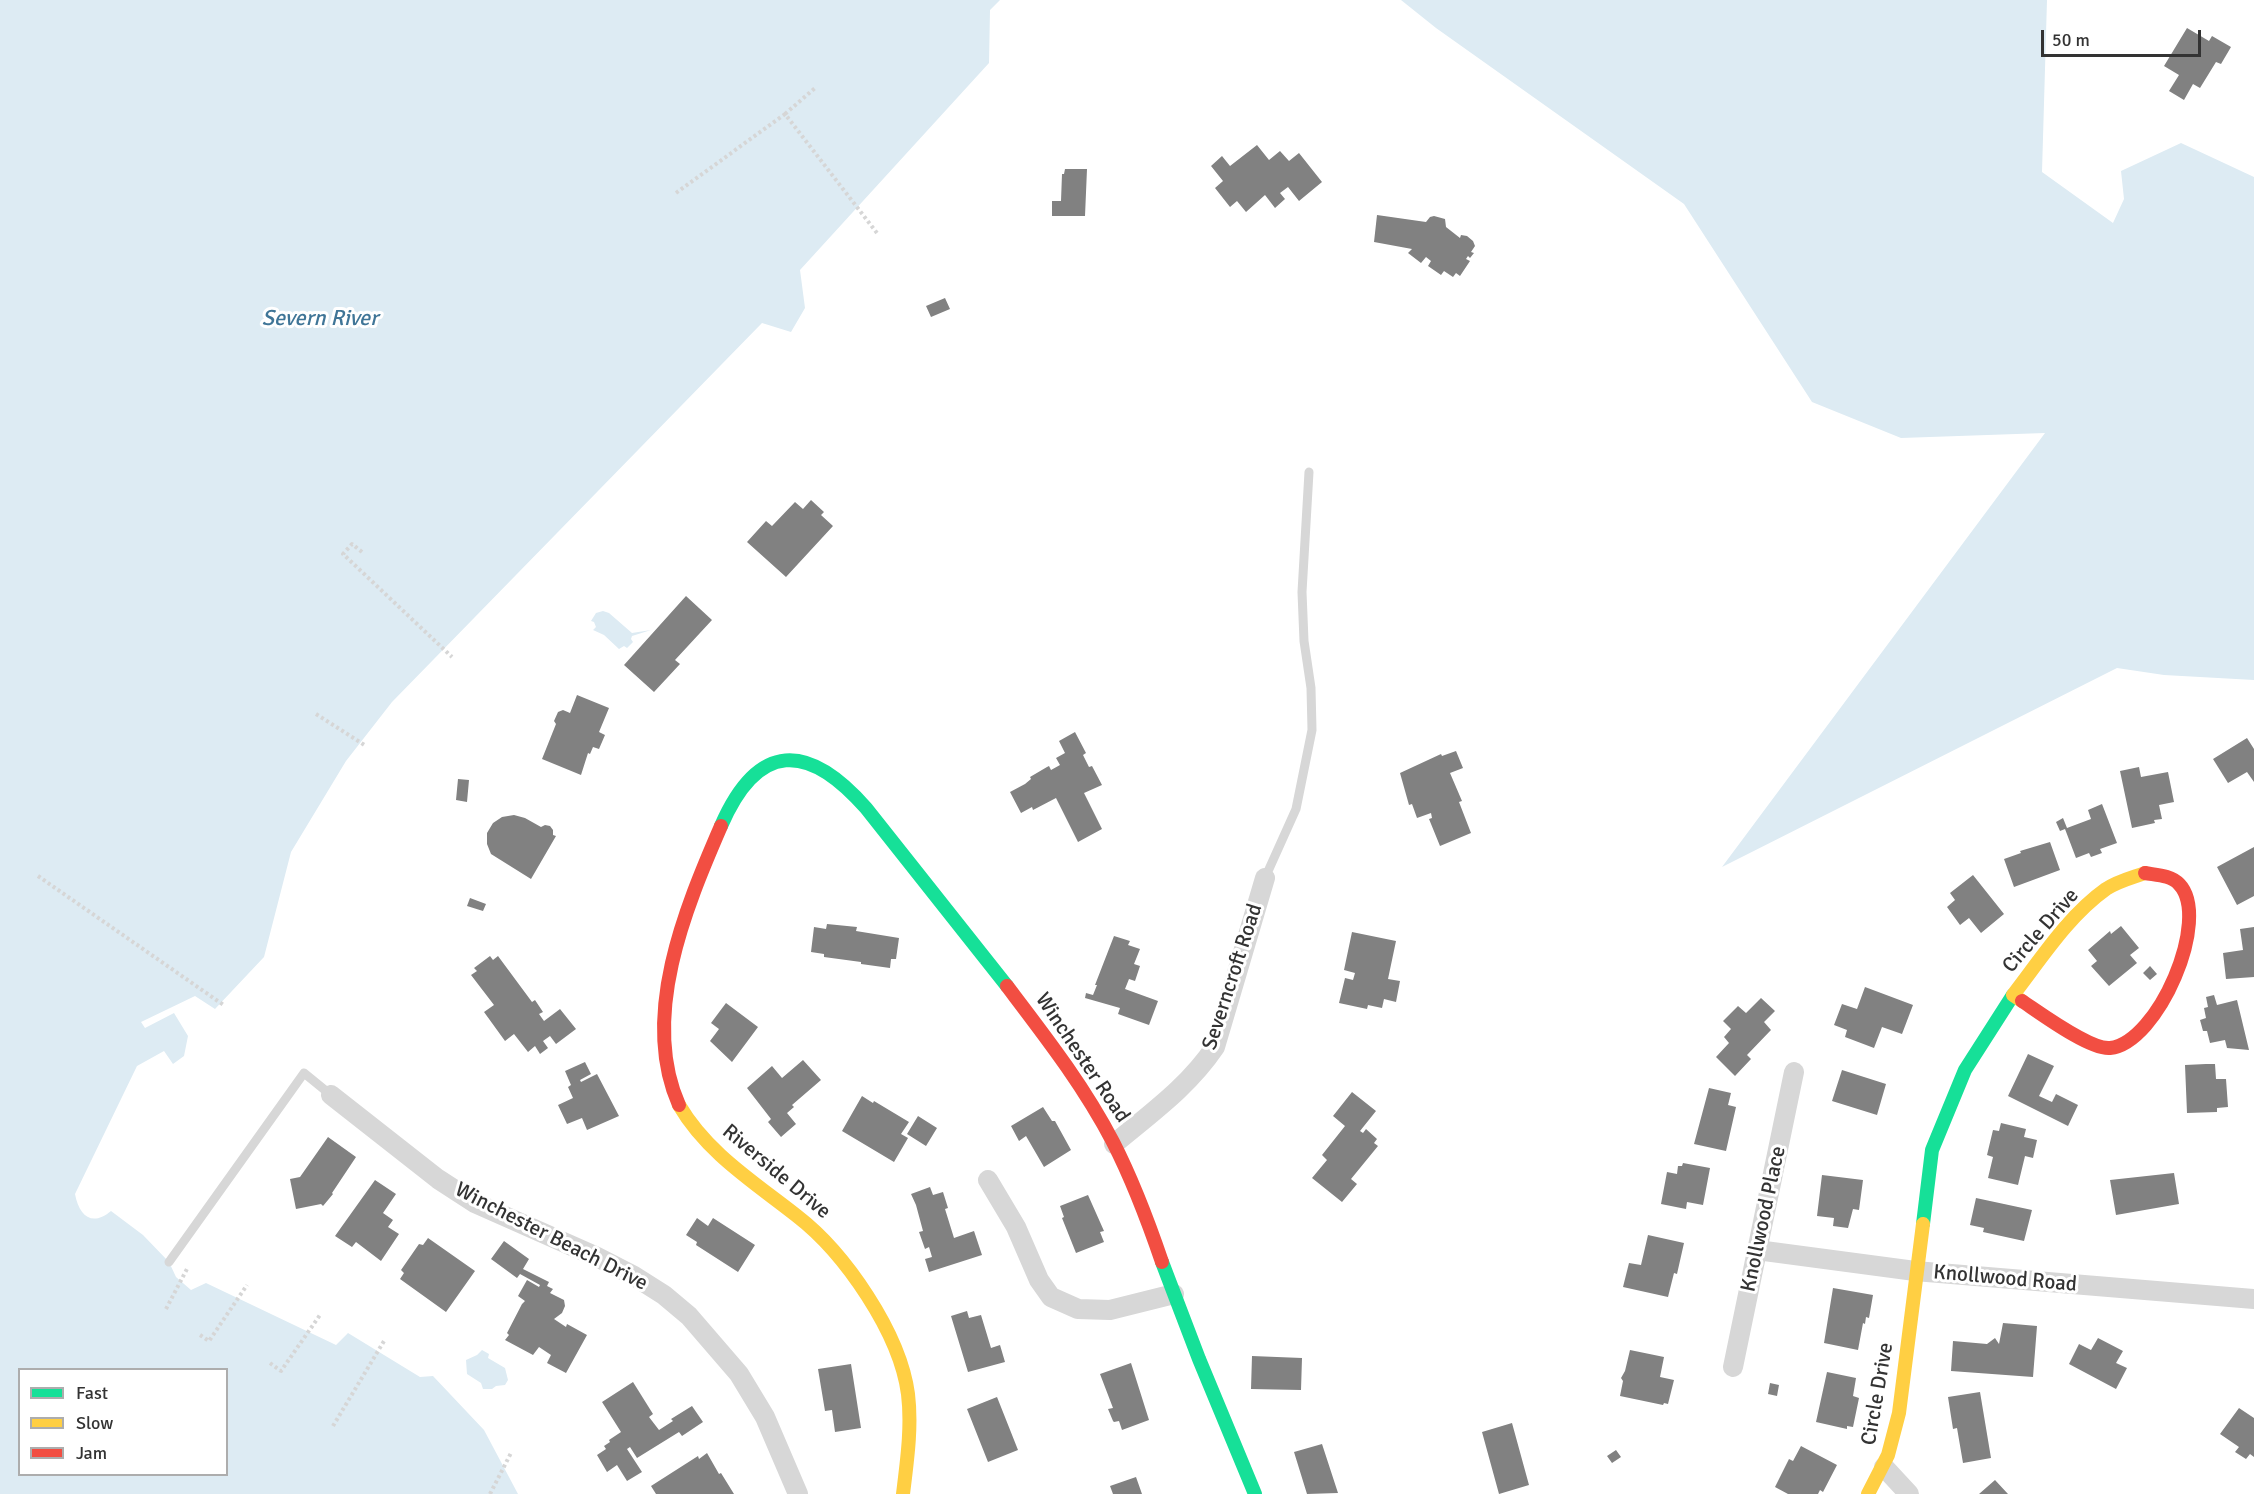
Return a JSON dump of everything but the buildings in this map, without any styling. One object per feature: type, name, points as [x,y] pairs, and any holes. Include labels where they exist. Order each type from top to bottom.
[{"type":"street","name":"Winchester Road","points":[[782,759],[799,759],[815,765],[848,790],[941,899],[1091,1102],[1132,1182],[1203,1372],[1255,1494]]},
{"type":"street","name":"Riverside Drive","points":[[782,759],[751,777],[734,799],[699,881],[673,963],[663,1038],[666,1064],[672,1090],[686,1117],[705,1141],[725,1161],[812,1228],[834,1249],[877,1311],[897,1356],[908,1392],[903,1494]]},
{"type":"street","name":"Circle Drive","points":[[1868,1494],[1884,1467],[1893,1445],[1899,1413],[1932,1150],[1965,1070],[2013,995],[2073,920],[2097,898],[2121,881],[2145,873],[2166,876],[2182,887],[2190,909],[2185,948],[2163,1005],[2148,1026],[2131,1042],[2109,1048],[2079,1038],[2013,995]]},
{"type":"street","name":"Severncroft Road","points":[[1114,1144],[1200,1070],[1215,1047],[1265,878]]},
{"type":"street","name":"Knollwood Place","points":[[1733,1367],[1794,1072]]},
{"type":"street","name":"Winchester Beach Drive","points":[[331,1095],[438,1179],[475,1203],[634,1276],[664,1295],[689,1316],[739,1374],[765,1417],[798,1494]]},
{"type":"street","points":[[988,1180],[1017,1227],[1039,1280],[1051,1297],[1078,1309],[1110,1310],[1174,1294]]},
{"type":"street","name":"Knollwood Road","points":[[1757,1250],[1916,1271],[2254,1299]]},
{"type":"street","points":[[1884,1467],[1909,1494]]},
{"type":"lane","points":[[1265,878],[1296,809],[1312,730],[1311,688],[1304,641],[1302,592],[1309,472]]},
{"type":"lane","points":[[169,1262],[304,1073],[331,1095]]},
{"type":"path","points":[[676,193],[785,114],[815,88]]},
{"type":"path","points":[[785,114],[877,233]]},
{"type":"path","points":[[362,552],[351,544],[343,554],[452,657]]},
{"type":"path","points":[[316,714],[366,746]]},
{"type":"path","points":[[38,876],[225,1006]]},
{"type":"path","points":[[166,1309],[188,1267]]},
{"type":"path","points":[[200,1335],[209,1341],[247,1285]]},
{"type":"path","points":[[270,1364],[281,1371],[320,1315]]},
{"type":"path","points":[[333,1426],[384,1341]]},
{"type":"path","points":[[490,1494],[511,1453]]},
{"type":"water","name":"Severn River","points":[[0,0],[1000,0],[990,10],[989,63],[800,270],[805,308],[791,332],[762,323],[392,702],[346,761],[291,852],[264,957],[215,1009],[195,996],[141,1022],[145,1028],[174,1013],[188,1036],[184,1056],[173,1064],[164,1051],[137,1066],[75,1194],[80,1208],[87,1217],[98,1218],[111,1211],[143,1235],[169,1262],[176,1277],[191,1290],[206,1283],[336,1345],[348,1333],[420,1377],[433,1376],[484,1430],[518,1494],[0,1494]]},
{"type":"water","points":[[1401,0],[2047,0],[2042,172],[2113,223],[2124,199],[2121,171],[2181,143],[2254,177],[2254,680],[2164,675],[2117,668],[1722,867],[2045,433],[1901,438],[1812,402],[1684,204],[1436,28]]},
{"type":"water","points":[[603,611],[609,613],[632,633],[651,630],[632,636],[633,642],[627,648],[624,646],[619,649],[604,635],[593,630],[596,627],[591,621],[596,613]]},
{"type":"water","points":[[482,1350],[489,1354],[488,1358],[505,1368],[508,1380],[505,1385],[483,1389],[481,1383],[467,1374],[466,1360]]},
{"type":"traffic: fast","points":[[721,826],[735,798],[751,778],[768,766],[786,760],[804,762],[824,771],[845,786],[866,808],[1007,986]]},
{"type":"traffic: fast","points":[[1923,1224],[1932,1150],[1965,1070],[2013,995]]},
{"type":"traffic: fast","points":[[1162,1262],[1255,1494]]},
{"type":"traffic: slow","points":[[2022,1001],[2013,995],[2079,912],[2111,886],[2145,873]]},
{"type":"traffic: slow","points":[[679,1105],[690,1122],[717,1152],[815,1232],[851,1272],[868,1296],[894,1346],[903,1370],[908,1394],[909,1431],[903,1494]]},
{"type":"traffic: slow","points":[[1868,1494],[1888,1455],[1899,1413],[1923,1224]]},
{"type":"traffic: jam","points":[[679,1105],[668,1071],[664,1036],[666,1000],[672,964],[682,928],[721,826]]},
{"type":"traffic: jam","points":[[2022,1001],[2065,1030],[2101,1047],[2110,1048],[2128,1041],[2146,1025],[2162,1003],[2175,977],[2184,950],[2189,923],[2187,901],[2179,884],[2168,877],[2145,873]]},
{"type":"traffic: jam","points":[[1007,986],[1063,1062],[1102,1121],[1134,1186],[1162,1262]]}]
